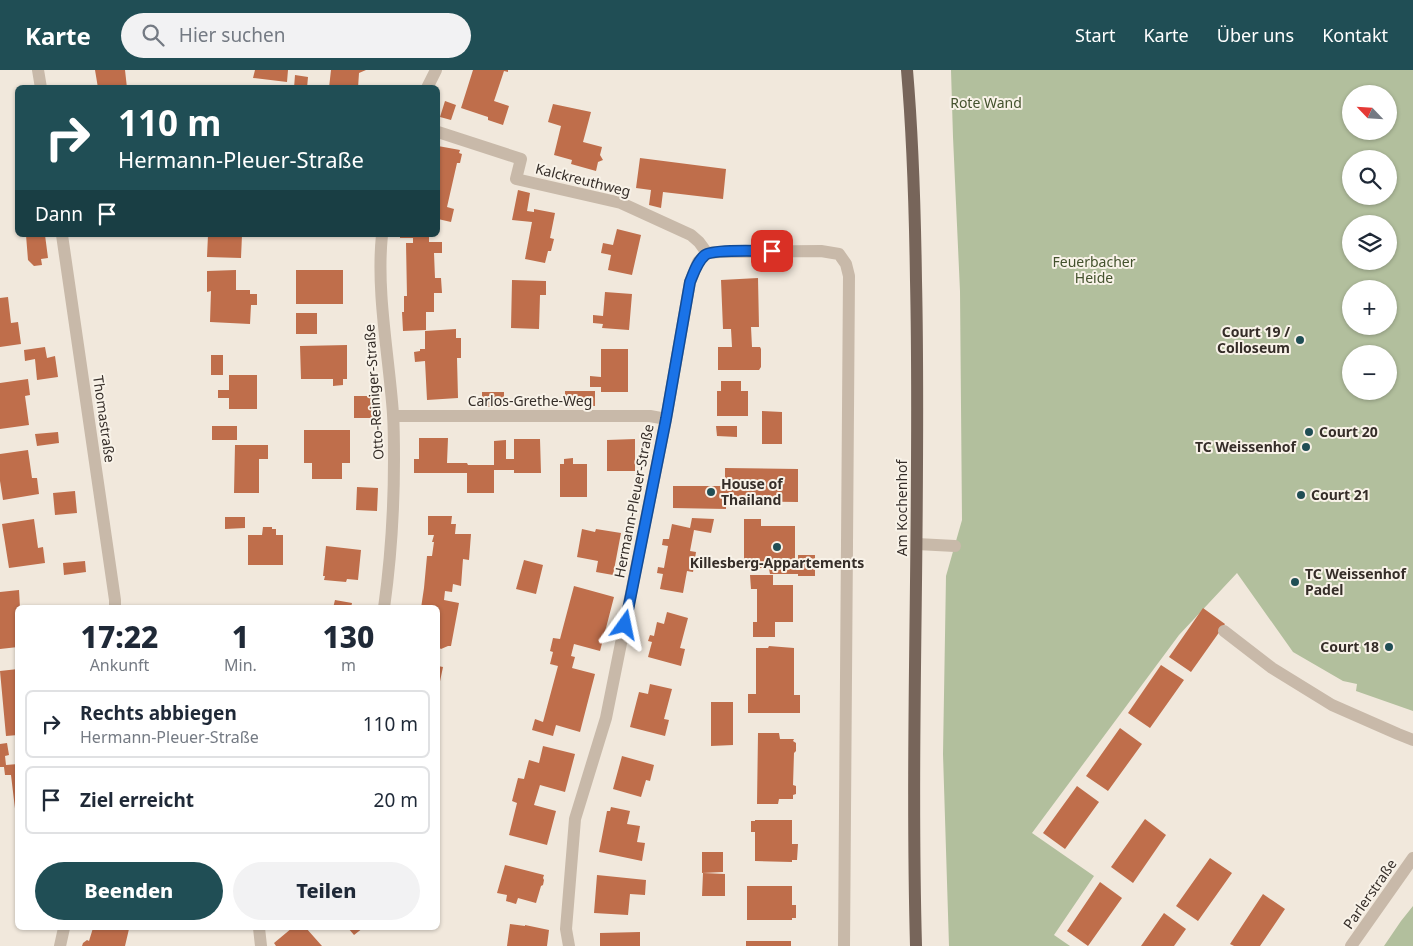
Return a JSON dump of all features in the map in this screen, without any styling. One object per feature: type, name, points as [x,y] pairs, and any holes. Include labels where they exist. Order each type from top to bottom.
[{"type":"main road","name":"Am Kochenhof","points":[[907,70],[915,219],[918,374],[915,708],[916,946]]},
{"type":"street","points":[[38,70],[40,85]]},
{"type":"street","points":[[428,85],[436,70]]},
{"type":"street","name":"Kalckreuthweg","points":[[440,133],[521,159],[516,179],[621,203],[691,235],[707,253]]},
{"type":"street","name":"Thomastraße","points":[[62,237],[115,605]]},
{"type":"street","name":"Otto-Reiniger-Straße","points":[[382,237],[380,255],[382,290],[393,416],[393,501],[390,563],[384,605]]},
{"type":"street","points":[[707,253],[821,251],[838,254],[846,264],[849,276],[844,946]]},
{"type":"street","name":"Hermann-Pleuer-Straße","points":[[569,946],[566,929],[575,819],[606,718],[666,419],[690,282],[698,262],[707,253]]},
{"type":"street","name":"Carlos-Grethe-Weg","points":[[393,416],[650,416],[666,419]]},
{"type":"street","points":[[917,544],[955,546]]},
{"type":"street","points":[[1224,632],[1272,668],[1332,705],[1413,740]]},
{"type":"street","name":"Parlerstraße","points":[[1352,946],[1413,858]]},
{"type":"street","points":[[60,946],[64,930]]},
{"type":"street","points":[[260,930],[261,946]]},
{"type":"green space","name":"Feuerbacher Heide","points":[[951,70],[1413,70],[1413,711],[1356,691],[1357,684],[1343,681],[1293,652],[1237,573],[1179,635],[1032,833],[1094,876],[1054,935],[1070,946],[949,946],[943,754],[946,576],[962,520],[960,291]]},
{"type":"green space","points":[[1413,906],[1413,946],[1384,946],[1401,921]]},
{"type":"building","points":[[95,70],[125,70],[127,85],[98,85]]},
{"type":"building","points":[[255,70],[288,70],[287,82],[253,78]]},
{"type":"building","points":[[331,70],[366,70],[359,73],[358,85],[329,85]]},
{"type":"building","points":[[473,70],[508,70],[508,72],[504,71],[494,101],[509,106],[503,125],[488,120],[488,117],[461,108]]},
{"type":"building","points":[[295,75],[308,77],[307,85],[294,85]]},
{"type":"building","points":[[445,101],[456,105],[451,120],[440,117]]},
{"type":"building","points":[[553,104],[591,112],[583,142],[602,147],[600,155],[603,160],[598,162],[596,171],[571,164],[572,160],[554,155],[561,126],[548,122]]},
{"type":"building","points":[[440,146],[460,150],[459,153],[462,154],[460,163],[457,163],[447,207],[454,209],[451,222],[440,219]]},
{"type":"building","points":[[640,158],[726,169],[723,199],[663,192],[661,208],[649,205],[651,190],[636,188]]},
{"type":"building","points":[[518,190],[530,193],[527,211],[534,212],[534,209],[555,213],[550,238],[554,239],[545,263],[525,259],[532,222],[512,220]]},
{"type":"building","points":[[617,229],[641,235],[632,275],[608,270],[611,255],[601,253],[603,243],[613,245]]},
{"type":"building","points":[[26,237],[45,237],[48,258],[41,259],[42,265],[34,266],[28,260]]},
{"type":"building","points":[[208,237],[242,237],[241,258],[207,257]]},
{"type":"building","points":[[429,237],[429,242],[442,242],[442,253],[434,253],[435,278],[441,278],[442,293],[434,293],[434,312],[426,312],[426,330],[403,331],[402,312],[404,312],[404,296],[407,296],[406,243],[413,243],[413,238],[400,238]]},
{"type":"building","points":[[236,270],[236,290],[250,290],[250,294],[257,294],[257,305],[251,305],[250,324],[210,322],[211,291],[207,292],[207,271]]},
{"type":"building","points":[[296,270],[343,270],[343,304],[296,304]]},
{"type":"building","points":[[758,278],[759,327],[751,327],[752,347],[760,347],[761,349],[761,367],[759,370],[718,370],[718,347],[732,347],[731,329],[723,329],[721,280]]},
{"type":"building","points":[[512,280],[546,281],[546,295],[540,295],[539,329],[511,328]]},
{"type":"building","points":[[605,292],[632,294],[629,330],[602,328],[603,324],[593,323],[593,315],[603,316]]},
{"type":"building","points":[[8,297],[11,323],[18,322],[21,344],[0,347],[0,298]]},
{"type":"building","points":[[296,313],[317,313],[317,334],[296,334]]},
{"type":"building","points":[[456,329],[456,338],[461,338],[461,358],[457,358],[458,398],[427,400],[425,361],[415,362],[414,352],[425,349],[425,331]]},
{"type":"building","points":[[347,345],[347,379],[343,379],[343,385],[333,386],[333,379],[301,379],[300,346]]},
{"type":"building","points":[[45,347],[47,358],[55,356],[58,377],[37,380],[35,359],[25,361],[24,350]]},
{"type":"building","points":[[601,349],[628,349],[628,392],[601,392],[601,387],[590,387],[590,376],[601,377]]},
{"type":"building","points":[[211,355],[223,355],[223,375],[211,375]]},
{"type":"building","points":[[229,375],[257,375],[257,409],[229,409],[229,398],[218,398],[218,390],[229,390]]},
{"type":"building","points":[[28,379],[30,395],[25,396],[29,425],[0,429],[0,383]]},
{"type":"building","points":[[721,381],[741,381],[741,391],[748,391],[748,416],[717,416],[717,391],[721,391]]},
{"type":"building","points":[[565,391],[595,391],[595,406],[565,406]]},
{"type":"building","points":[[482,392],[504,392],[504,407],[482,407]]},
{"type":"building","points":[[354,396],[374,396],[374,418],[354,418]]},
{"type":"building","points":[[762,411],[782,412],[782,444],[762,444]]},
{"type":"building","points":[[212,426],[237,426],[237,440],[212,440]]},
{"type":"building","points":[[716,426],[737,426],[737,437],[717,436]]},
{"type":"building","points":[[304,430],[350,430],[350,463],[342,463],[342,479],[312,479],[312,463],[304,463]]},
{"type":"building","points":[[58,432],[59,443],[37,446],[35,434]]},
{"type":"building","points":[[419,438],[448,438],[447,463],[467,463],[468,465],[494,465],[494,441],[506,440],[506,459],[514,459],[514,439],[540,439],[541,473],[514,473],[514,470],[494,470],[494,493],[467,493],[467,473],[414,473],[414,459],[419,459]]},
{"type":"building","points":[[635,439],[635,471],[607,471],[607,440]]},
{"type":"building","points":[[235,445],[268,445],[268,459],[259,459],[259,493],[234,493]]},
{"type":"building","points":[[28,450],[32,478],[37,478],[39,494],[3,500],[0,481],[0,454]]},
{"type":"building","points":[[573,458],[573,464],[587,464],[587,497],[560,497],[560,464],[564,464],[564,459]]},
{"type":"building","points":[[725,468],[798,469],[798,502],[726,501],[726,509],[673,508],[673,486],[725,486]]},
{"type":"building","points":[[357,487],[378,488],[377,511],[356,510]]},
{"type":"building","points":[[75,491],[77,513],[55,515],[53,493]]},
{"type":"building","points":[[428,516],[452,516],[451,524],[456,524],[455,534],[471,534],[469,560],[463,559],[461,586],[453,584],[452,592],[445,591],[444,600],[459,603],[451,646],[441,649],[440,605],[421,605],[427,556],[432,556],[434,542],[432,542],[434,535],[428,535]]},
{"type":"building","points":[[225,517],[245,517],[245,528],[225,529]]},
{"type":"building","points":[[692,518],[714,519],[711,533],[694,530],[690,551],[696,552],[693,572],[687,571],[683,593],[660,589],[663,574],[657,573],[658,567],[664,568],[668,546],[662,545],[663,539],[669,539],[672,524],[690,528]]},
{"type":"building","points":[[34,519],[38,548],[43,547],[45,563],[9,568],[2,524]]},
{"type":"building","name":"Killesberg-Appartements","points":[[744,519],[761,519],[761,526],[795,526],[795,568],[744,568]]},
{"type":"building","points":[[263,527],[272,527],[272,529],[276,529],[276,535],[283,535],[283,565],[248,565],[248,535],[262,535]]},
{"type":"building","points":[[582,529],[595,532],[596,529],[621,533],[613,575],[596,572],[598,561],[577,557]]},
{"type":"building","points":[[326,546],[361,550],[358,580],[347,579],[346,582],[324,580]]},
{"type":"building","points":[[798,555],[815,555],[815,576],[770,574],[769,569],[798,569]]},
{"type":"building","points":[[524,560],[543,565],[536,594],[516,589]]},
{"type":"building","points":[[85,561],[86,572],[64,575],[63,563]]},
{"type":"building","points":[[750,575],[773,575],[773,585],[793,585],[793,622],[775,622],[775,637],[753,637],[753,622],[757,622],[757,589],[751,589]]},
{"type":"building","points":[[574,586],[614,597],[600,651],[574,644],[571,656],[575,657],[572,668],[595,674],[580,732],[556,725],[553,736],[532,730],[535,719],[543,722],[558,666],[550,664],[553,652],[550,651],[553,638],[560,639]]},
{"type":"building","points":[[19,590],[20,605],[15,605],[15,647],[0,649],[0,592]]},
{"type":"building","points":[[335,600],[352,603],[352,605],[334,605]]},
{"type":"building","points":[[1203,608],[1225,624],[1191,672],[1169,657]]},
{"type":"building","points":[[667,612],[688,618],[680,648],[685,649],[681,666],[648,657],[652,642],[648,641],[650,635],[654,636],[657,622],[664,624]]},
{"type":"building","points":[[769,646],[794,648],[794,695],[800,695],[800,713],[748,713],[748,694],[756,694],[756,648],[768,648]]},
{"type":"building","points":[[1161,665],[1184,680],[1150,728],[1128,713]]},
{"type":"building","points":[[440,666],[443,667],[440,681]]},
{"type":"building","points":[[15,669],[15,735],[6,736],[0,671]]},
{"type":"building","points":[[650,684],[672,689],[664,719],[669,720],[665,736],[630,727],[639,692],[648,694]]},
{"type":"building","points":[[711,702],[733,702],[733,745],[711,746]]},
{"type":"building","points":[[1120,728],[1142,744],[1108,791],[1086,776]]},
{"type":"building","points":[[758,733],[779,733],[780,739],[794,739],[796,751],[794,753],[793,785],[796,786],[796,794],[793,795],[793,799],[779,799],[778,804],[757,804]]},
{"type":"building","points":[[7,743],[9,755],[5,756],[6,765],[15,764],[15,809],[11,775],[5,775],[4,767],[0,767],[0,744]]},
{"type":"building","points":[[543,746],[575,754],[565,792],[540,785],[534,805],[556,811],[547,845],[509,835],[517,803],[512,801],[518,778],[524,779],[529,760],[539,763]]},
{"type":"building","points":[[622,756],[654,765],[650,781],[646,780],[641,797],[613,789]]},
{"type":"building","points":[[1077,786],[1099,802],[1065,849],[1043,833]]},
{"type":"building","points":[[611,807],[630,811],[627,824],[640,826],[637,842],[645,843],[642,861],[599,852],[607,811],[610,811]]},
{"type":"building","points":[[1145,819],[1166,835],[1133,883],[1111,867]]},
{"type":"building","points":[[792,820],[792,844],[798,844],[797,860],[792,860],[792,862],[755,861],[755,832],[751,832],[751,821]]},
{"type":"building","points":[[702,852],[723,852],[723,872],[702,873]]},
{"type":"building","points":[[1210,858],[1232,873],[1198,921],[1176,906]]},
{"type":"building","points":[[505,865],[544,875],[543,885],[541,886],[536,903],[518,898],[516,904],[506,901],[507,895],[497,893]]},
{"type":"building","points":[[703,873],[725,874],[725,896],[702,896]]},
{"type":"building","points":[[597,875],[646,880],[645,895],[630,894],[628,915],[594,913]]},
{"type":"building","points":[[1100,882],[1122,898],[1088,946],[1067,931]]},
{"type":"building","points":[[747,886],[792,886],[792,905],[796,905],[796,918],[792,918],[792,920],[747,920]]},
{"type":"building","points":[[1263,894],[1285,909],[1260,946],[1234,946],[1230,944]]},
{"type":"building","points":[[1164,913],[1186,929],[1174,946],[1141,946]]},
{"type":"building","points":[[510,924],[549,930],[547,946],[507,946]]},
{"type":"building","points":[[92,930],[129,930],[125,946],[82,946],[87,940],[89,941]]},
{"type":"building","points":[[290,930],[308,930],[322,946],[276,946],[274,943]]},
{"type":"building","points":[[350,930],[360,930],[354,935]]},
{"type":"building","points":[[640,932],[640,946],[600,946],[600,933]]},
{"type":"building","points":[[746,941],[791,941],[791,946],[746,946]]},
{"type":"place","name":"Court 19 / Colloseum","points":[[1300,340]]},
{"type":"place","name":"Court 20","points":[[1309,432]]},
{"type":"place","name":"TC Weissenhof","points":[[1306,447]]},
{"type":"place","name":"House of Thailand","points":[[711,492]]},
{"type":"place","name":"Court 21","points":[[1301,495]]},
{"type":"place","name":"Killesberg-Appartements","points":[[777,547]]},
{"type":"place","name":"TC Weissenhof Padel","points":[[1295,582]]},
{"type":"place","name":"Court 18","points":[[1389,647]]},
{"type":"route","points":[[625,625],[666,419],[690,282],[698,262],[707,253],[772,251]]},
{"type":"park label","name":"Rote Wand","points":[[986,103]]}]
